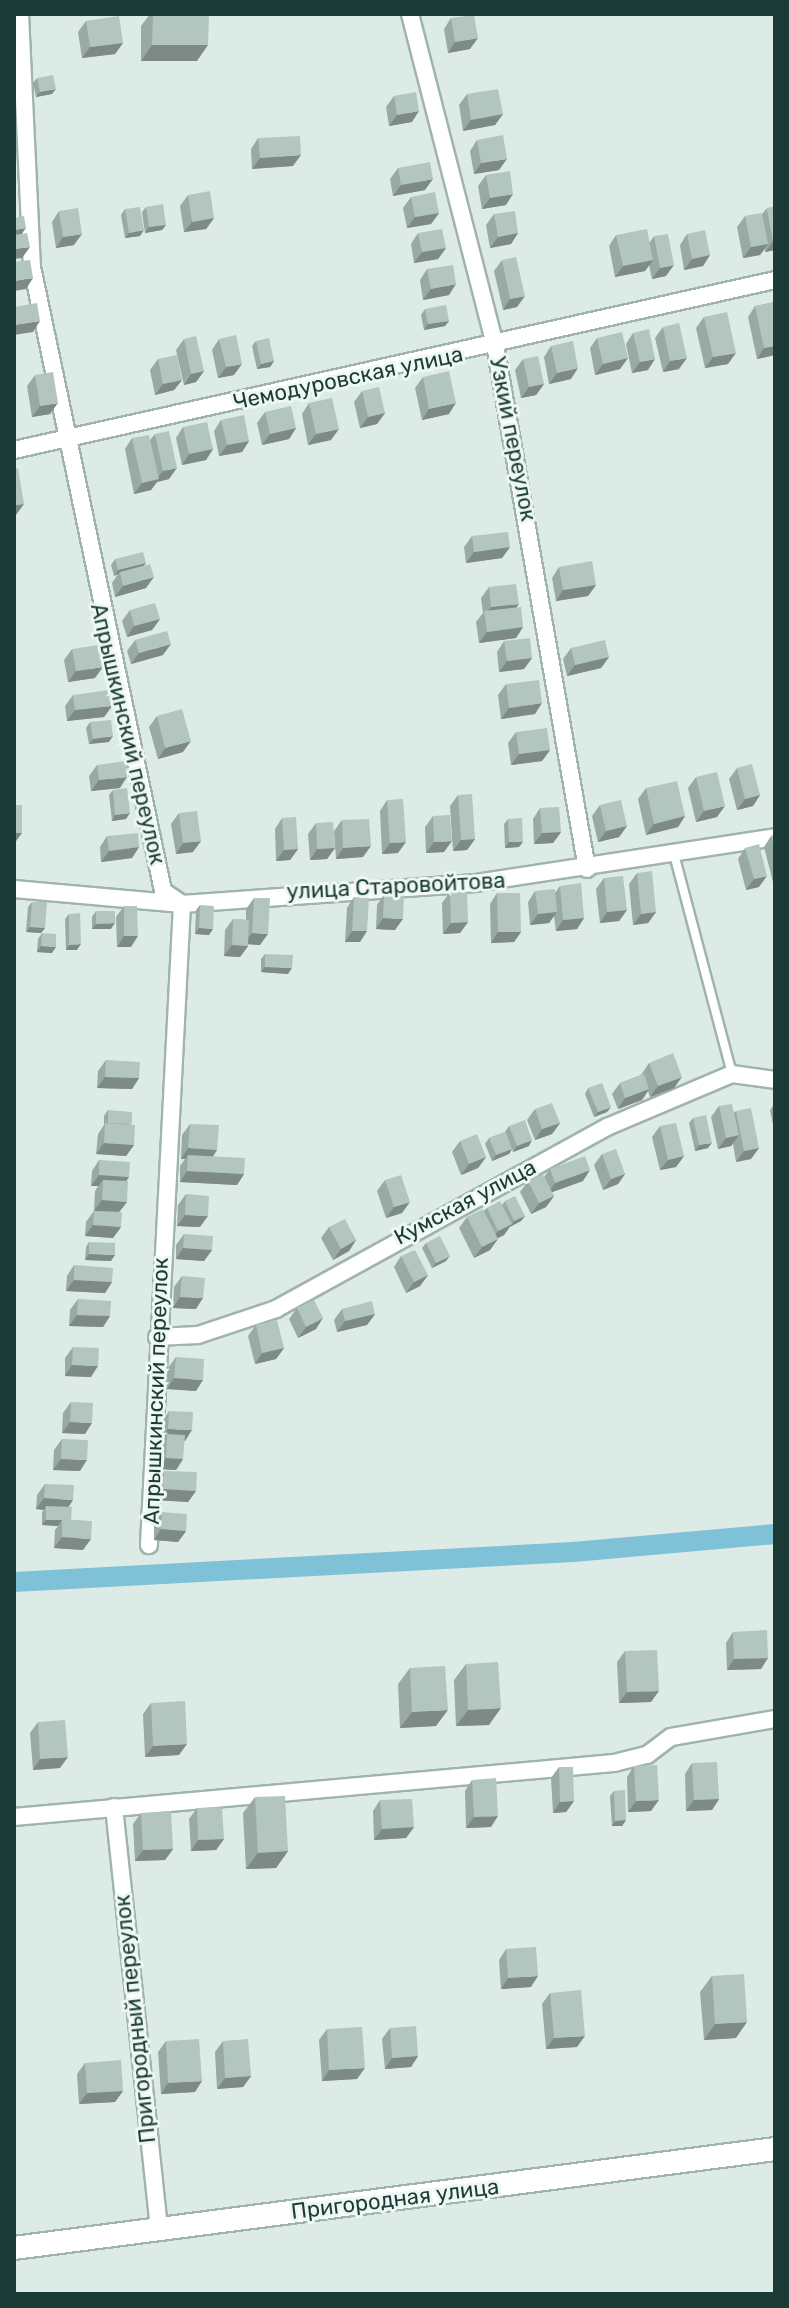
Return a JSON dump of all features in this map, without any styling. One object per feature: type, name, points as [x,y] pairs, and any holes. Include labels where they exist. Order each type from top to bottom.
[{"type":"street","name":"Апрышкинский переулок","points":[[20,14],[32,267],[163,891],[182,904],[157,1337],[149,1545]]},
{"type":"street","name":"Узкий переулок","points":[[410,14],[495,345],[587,869]]},
{"type":"street","name":"Чемодуровская улица","points":[[14,450],[775,280]]},
{"type":"street","name":"улица Старовойтова","points":[[14,889],[182,904],[587,869],[675,858],[775,837]]},
{"type":"street","points":[[732,1074],[775,1080]]},
{"type":"street","name":"Кумская улица","points":[[157,1337],[198,1335],[276,1309],[607,1127],[732,1074]]},
{"type":"street","points":[[14,1817],[614,1763],[647,1755],[671,1737],[775,1719]]},
{"type":"street","name":"Пригородный переулок","points":[[114,1807],[159,2229]]},
{"type":"street","name":"Пригородная улица","points":[[14,2248],[775,2149]]},
{"type":"lane","points":[[675,858],[732,1074]]},
{"type":"building","points":[[153,14],[209,14],[208,45],[152,45]]},
{"type":"building","points":[[474,15],[478,38],[455,42],[451,18]]},
{"type":"building","points":[[119,16],[123,43],[90,47],[86,21]]},
{"type":"building","points":[[53,75],[56,89],[40,92],[37,78]]},
{"type":"building","points":[[498,89],[503,114],[471,120],[467,94]]},
{"type":"building","points":[[416,92],[419,111],[397,115],[394,96]]},
{"type":"building","points":[[503,135],[507,159],[481,163],[477,140]]},
{"type":"building","points":[[300,136],[301,155],[260,158],[258,138]]},
{"type":"building","points":[[430,162],[433,179],[401,185],[398,168]]},
{"type":"building","points":[[510,171],[513,194],[490,198],[486,175]]},
{"type":"building","points":[[210,191],[214,218],[192,222],[188,195]]},
{"type":"building","points":[[435,192],[439,213],[415,217],[411,197]]},
{"type":"building","points":[[163,204],[166,225],[149,227],[146,207]]},
{"type":"building","points":[[775,206],[775,241],[773,241],[767,208]]},
{"type":"building","points":[[140,207],[144,230],[129,233],[125,209]]},
{"type":"building","points":[[78,208],[82,234],[63,237],[59,211]]},
{"type":"building","points":[[515,211],[518,233],[498,237],[494,214]]},
{"type":"building","points":[[762,213],[768,244],[751,247],[745,216]]},
{"type":"building","points":[[24,216],[26,228],[14,230],[14,218]]},
{"type":"building","points":[[442,229],[446,248],[422,252],[418,233]]},
{"type":"building","points":[[647,229],[653,260],[623,266],[616,235]]},
{"type":"building","points":[[705,230],[710,255],[692,259],[687,234]]},
{"type":"building","points":[[27,233],[30,247],[14,249],[14,235]]},
{"type":"building","points":[[668,234],[674,265],[660,268],[654,236]]},
{"type":"building","points":[[516,257],[525,296],[510,299],[502,260]]},
{"type":"building","points":[[30,260],[33,278],[14,281],[14,262]]},
{"type":"building","points":[[453,265],[456,284],[431,289],[427,269]]},
{"type":"building","points":[[775,302],[775,346],[764,348],[755,306]]},
{"type":"building","points":[[37,303],[40,321],[14,325],[14,307]]},
{"type":"building","points":[[446,305],[449,321],[428,324],[425,309]]},
{"type":"building","points":[[727,312],[736,353],[713,357],[704,317]]},
{"type":"building","points":[[679,323],[687,358],[670,361],[663,327]]},
{"type":"building","points":[[649,329],[655,359],[640,362],[633,333]]},
{"type":"building","points":[[622,332],[628,358],[603,364],[597,338]]},
{"type":"building","points":[[236,335],[242,364],[226,367],[219,339]]},
{"type":"building","points":[[196,336],[204,371],[191,374],[184,339]]},
{"type":"building","points":[[269,338],[274,361],[261,364],[256,341]]},
{"type":"building","points":[[573,341],[578,368],[557,373],[551,346]]},
{"type":"building","points":[[177,355],[182,380],[163,384],[158,359]]},
{"type":"building","points":[[538,356],[544,384],[529,387],[523,359]]},
{"type":"building","points":[[449,371],[456,403],[429,409],[423,377]]},
{"type":"building","points":[[53,372],[58,403],[40,406],[35,375]]},
{"type":"building","points":[[379,387],[385,413],[368,417],[362,391]]},
{"type":"building","points":[[332,398],[339,429],[316,434],[309,403]]},
{"type":"building","points":[[291,406],[296,428],[270,434],[265,412]]},
{"type":"building","points":[[244,415],[249,441],[227,445],[221,420]]},
{"type":"building","points":[[207,422],[213,449],[189,454],[183,427]]},
{"type":"building","points":[[169,431],[177,468],[163,471],[155,434]]},
{"type":"building","points":[[149,435],[159,479],[142,483],[132,438]]},
{"type":"building","points":[[18,468],[24,504],[14,505],[14,469]]},
{"type":"building","points":[[508,532],[510,547],[474,552],[472,536]]},
{"type":"building","points":[[143,552],[146,563],[118,570],[115,559]]},
{"type":"building","points":[[592,561],[596,585],[563,590],[559,567]]},
{"type":"building","points":[[150,564],[154,577],[123,586],[120,572]]},
{"type":"building","points":[[516,584],[519,604],[491,607],[489,587]]},
{"type":"building","points":[[155,603],[160,619],[134,626],[130,610]]},
{"type":"building","points":[[521,607],[523,627],[487,632],[484,611]]},
{"type":"building","points":[[167,631],[171,644],[139,653],[135,640]]},
{"type":"building","points":[[530,638],[532,658],[507,661],[504,641]]},
{"type":"building","points":[[605,640],[609,657],[575,665],[571,648]]},
{"type":"building","points":[[99,645],[103,667],[76,671],[72,649]]},
{"type":"building","points":[[539,680],[542,703],[509,708],[506,684]]},
{"type":"building","points":[[110,690],[112,706],[75,710],[73,695]]},
{"type":"building","points":[[182,709],[191,741],[165,748],[157,716]]},
{"type":"building","points":[[111,720],[113,736],[93,739],[90,722]]},
{"type":"building","points":[[547,728],[550,750],[519,754],[516,732]]},
{"type":"building","points":[[126,761],[127,777],[99,780],[97,765]]},
{"type":"building","points":[[752,764],[760,795],[745,799],[737,768]]},
{"type":"building","points":[[717,772],[725,806],[704,811],[696,777]]},
{"type":"building","points":[[677,781],[685,816],[654,824],[646,788]]},
{"type":"building","points":[[127,788],[130,813],[115,815],[113,790]]},
{"type":"building","points":[[472,794],[475,839],[461,840],[458,795]]},
{"type":"building","points":[[403,799],[406,842],[390,843],[387,800]]},
{"type":"building","points":[[621,800],[627,826],[606,831],[600,805]]},
{"type":"building","points":[[14,805],[22,805],[22,833],[14,833]]},
{"type":"building","points":[[559,807],[561,832],[542,833],[540,808]]},
{"type":"building","points":[[197,811],[201,841],[183,843],[179,813]]},
{"type":"building","points":[[450,815],[452,841],[434,842],[433,816]]},
{"type":"building","points":[[296,817],[298,849],[284,850],[282,818]]},
{"type":"building","points":[[522,818],[523,842],[509,842],[508,819]]},
{"type":"building","points":[[369,819],[371,846],[343,848],[342,820]]},
{"type":"building","points":[[333,822],[335,848],[317,849],[316,823]]},
{"type":"building","points":[[138,833],[139,847],[109,851],[107,836]]},
{"type":"building","points":[[759,844],[767,876],[754,879],[745,848]]},
{"type":"building","points":[[652,871],[656,912],[641,914],[637,873]]},
{"type":"building","points":[[623,876],[627,910],[607,912],[604,878]]},
{"type":"building","points":[[581,883],[584,918],[563,920],[560,886]]},
{"type":"building","points":[[555,889],[557,912],[538,914],[535,891]]},
{"type":"building","points":[[467,891],[468,922],[451,923],[450,892]]},
{"type":"building","points":[[497,893],[520,893],[521,932],[498,932]]},
{"type":"building","points":[[384,894],[404,895],[403,919],[383,918]]},
{"type":"building","points":[[354,897],[369,898],[367,931],[352,931]]},
{"type":"building","points":[[254,898],[270,898],[268,934],[252,933]]},
{"type":"building","points":[[32,902],[47,902],[45,928],[30,927]]},
{"type":"building","points":[[200,905],[214,906],[213,929],[199,928]]},
{"type":"building","points":[[124,906],[137,906],[138,936],[124,936]]},
{"type":"building","points":[[96,911],[115,911],[115,923],[96,924]]},
{"type":"building","points":[[80,913],[81,944],[69,945],[69,914]]},
{"type":"building","points":[[233,919],[249,920],[248,946],[232,945]]},
{"type":"building","points":[[42,933],[56,934],[56,947],[41,946]]},
{"type":"building","points":[[265,954],[293,955],[292,968],[265,967]]},
{"type":"building","points":[[673,1053],[682,1077],[658,1086],[649,1063]]},
{"type":"building","points":[[106,1060],[140,1062],[139,1078],[105,1077]]},
{"type":"building","points":[[644,1074],[649,1089],[625,1098],[620,1083]]},
{"type":"building","points":[[602,1083],[611,1107],[598,1112],[588,1088]]},
{"type":"building","points":[[552,1103],[560,1123],[542,1129],[535,1109]]},
{"type":"building","points":[[732,1104],[739,1135],[726,1138],[719,1106]]},
{"type":"building","points":[[751,1108],[759,1148],[744,1151],[736,1111]]},
{"type":"building","points":[[108,1110],[132,1112],[132,1124],[108,1123]]},
{"type":"building","points":[[706,1115],[712,1143],[699,1145],[693,1118]]},
{"type":"building","points":[[525,1120],[532,1140],[517,1146],[509,1126]]},
{"type":"building","points":[[105,1123],[135,1125],[134,1145],[104,1143]]},
{"type":"building","points":[[676,1123],[684,1156],[668,1160],[660,1126]]},
{"type":"building","points":[[190,1124],[219,1125],[217,1150],[188,1148]]},
{"type":"building","points":[[506,1132],[512,1149],[496,1155],[489,1138]]},
{"type":"building","points":[[477,1134],[486,1157],[469,1164],[460,1141]]},
{"type":"building","points":[[616,1149],[625,1174],[611,1179],[602,1154]]},
{"type":"building","points":[[188,1155],[245,1158],[244,1174],[187,1171]]},
{"type":"building","points":[[585,1156],[590,1170],[555,1183],[550,1169]]},
{"type":"building","points":[[99,1160],[130,1162],[129,1177],[99,1175]]},
{"type":"building","points":[[543,1174],[554,1196],[539,1203],[528,1181]]},
{"type":"building","points":[[401,1175],[410,1202],[394,1207],[385,1180]]},
{"type":"building","points":[[103,1180],[128,1181],[127,1202],[102,1200]]},
{"type":"building","points":[[186,1194],[209,1196],[208,1216],[185,1215]]},
{"type":"building","points":[[515,1196],[525,1216],[514,1221],[505,1201]]},
{"type":"building","points":[[500,1201],[512,1224],[498,1231],[487,1208]]},
{"type":"building","points":[[483,1209],[498,1239],[482,1247],[467,1217]]},
{"type":"building","points":[[94,1211],[122,1212],[121,1227],[93,1225]]},
{"type":"building","points":[[345,1219],[356,1240],[341,1249],[329,1227]]},
{"type":"building","points":[[184,1234],[213,1236],[212,1250],[183,1248]]},
{"type":"building","points":[[440,1236],[450,1256],[436,1263],[426,1243]]},
{"type":"building","points":[[89,1242],[115,1243],[115,1255],[89,1254]]},
{"type":"building","points":[[415,1250],[428,1275],[414,1282],[401,1256]]},
{"type":"building","points":[[74,1265],[113,1268],[112,1282],[74,1280]]},
{"type":"building","points":[[182,1276],[205,1278],[203,1298],[180,1297]]},
{"type":"building","points":[[78,1299],[111,1301],[110,1316],[77,1315]]},
{"type":"building","points":[[314,1300],[323,1318],[306,1327],[297,1308]]},
{"type":"building","points":[[372,1301],[375,1314],[345,1321],[342,1309]]},
{"type":"building","points":[[277,1320],[284,1348],[262,1353],[256,1325]]},
{"type":"building","points":[[73,1347],[99,1348],[98,1366],[72,1365]]},
{"type":"building","points":[[176,1357],[204,1359],[203,1380],[174,1378]]},
{"type":"building","points":[[71,1402],[93,1403],[92,1423],[70,1422]]},
{"type":"building","points":[[169,1411],[193,1412],[192,1430],[168,1429]]},
{"type":"building","points":[[167,1434],[185,1435],[183,1459],[166,1458]]},
{"type":"building","points":[[62,1439],[88,1440],[87,1460],[61,1459]]},
{"type":"building","points":[[164,1471],[197,1472],[196,1491],[163,1489]]},
{"type":"building","points":[[45,1484],[74,1485],[73,1500],[44,1498]]},
{"type":"building","points":[[46,1506],[72,1507],[71,1520],[46,1520]]},
{"type":"building","points":[[162,1512],[187,1514],[186,1531],[161,1529]]},
{"type":"building","points":[[62,1519],[92,1521],[91,1539],[62,1537]]},
{"type":"building","points":[[767,1630],[768,1658],[734,1659],[733,1632]]},
{"type":"building","points":[[657,1650],[659,1691],[627,1692],[625,1651]]},
{"type":"building","points":[[498,1662],[501,1708],[468,1710],[466,1664]]},
{"type":"building","points":[[445,1666],[448,1710],[412,1712],[410,1668]]},
{"type":"building","points":[[185,1701],[187,1744],[153,1746],[151,1703]]},
{"type":"building","points":[[65,1720],[68,1757],[40,1759],[38,1722]]},
{"type":"building","points":[[717,1762],[719,1799],[694,1800],[692,1763]]},
{"type":"building","points":[[657,1765],[659,1800],[636,1801],[634,1766]]},
{"type":"building","points":[[559,1767],[573,1767],[574,1801],[560,1802]]},
{"type":"building","points":[[496,1778],[498,1816],[474,1817],[472,1780]]},
{"type":"building","points":[[625,1790],[626,1820],[615,1821],[614,1791]]},
{"type":"building","points":[[285,1796],[288,1851],[258,1853],[255,1797]]},
{"type":"building","points":[[412,1799],[414,1827],[382,1829],[380,1800]]},
{"type":"building","points":[[222,1807],[224,1839],[198,1840],[197,1808]]},
{"type":"building","points":[[171,1811],[173,1849],[143,1850],[141,1813]]},
{"type":"building","points":[[536,1947],[538,1976],[508,1978],[506,1949]]},
{"type":"building","points":[[744,1974],[747,2022],[715,2024],[712,1976]]},
{"type":"building","points":[[581,1990],[585,2036],[554,2038],[550,1993]]},
{"type":"building","points":[[416,2026],[418,2056],[392,2058],[390,2028]]},
{"type":"building","points":[[362,2027],[365,2068],[329,2070],[327,2029]]},
{"type":"building","points":[[199,2039],[202,2081],[168,2083],[166,2041]]},
{"type":"building","points":[[248,2039],[251,2076],[225,2078],[223,2041]]},
{"type":"building","points":[[121,2060],[123,2091],[87,2093],[85,2063]]},
{"type":"waterway","points":[[14,1582],[573,1552],[775,1534]]}]
